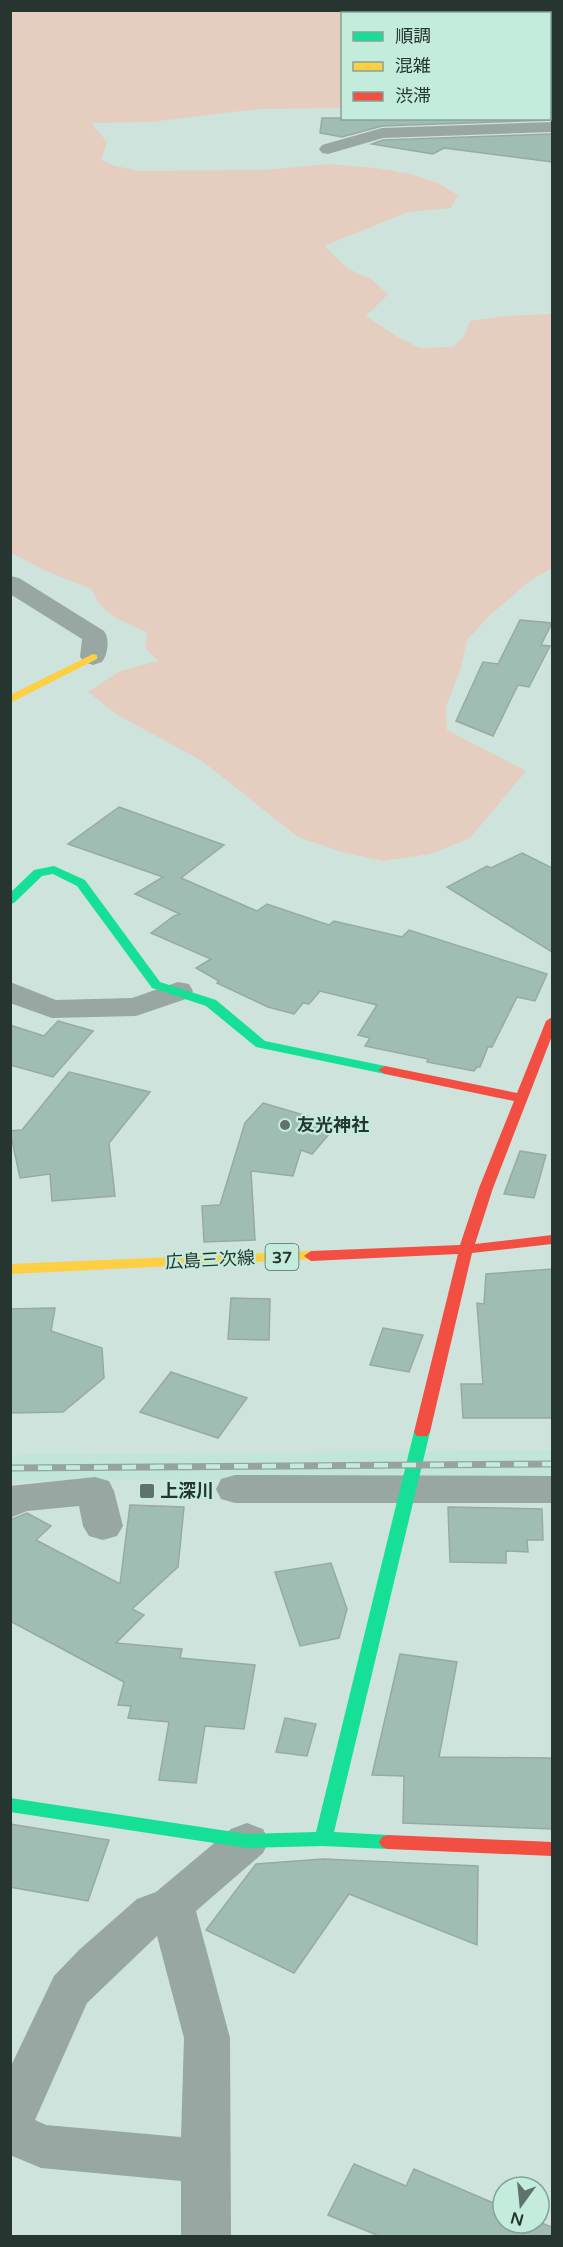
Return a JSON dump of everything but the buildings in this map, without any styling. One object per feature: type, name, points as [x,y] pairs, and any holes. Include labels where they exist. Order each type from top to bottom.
[{"type":"street","points":[[328,149],[382,133],[477,123],[552,127]]},
{"type":"street","points":[[10,582],[95,636],[93,657],[10,700]]},
{"type":"street","points":[[10,900],[38,873],[54,870],[81,882],[156,984],[211,1003],[261,1044],[521,1098]]},
{"type":"street","points":[[10,992],[52,1009],[136,1007],[178,991]]},
{"type":"street","points":[[322,1839],[466,1249],[552,1020]]},
{"type":"street","name":"広島三次線","points":[[10,1269],[466,1249],[552,1240]]},
{"type":"street","points":[[235,1490],[552,1490]]},
{"type":"street","points":[[10,1504],[18,1498],[95,1491],[103,1526]]},
{"type":"street","points":[[10,1805],[247,1841],[322,1839],[552,1849]]},
{"type":"street","points":[[10,2121],[70,1990],[94,1964],[153,1912],[171,1905],[247,1841]]},
{"type":"street","points":[[171,1905],[207,2038],[206,2236]]},
{"type":"street","points":[[10,2131],[41,2146],[205,2162]]},
{"type":"shaded area","points":[[461,10],[468,12],[341,12],[341,108],[258,109],[150,122],[91,123],[107,142],[101,160],[115,166],[140,171],[264,170],[329,164],[411,174],[438,183],[458,195],[451,208],[408,212],[324,246],[348,269],[370,278],[388,294],[366,316],[396,336],[420,348],[453,347],[464,336],[470,321],[505,316],[552,314],[552,568],[531,580],[489,616],[467,640],[461,668],[446,707],[447,730],[526,771],[470,838],[430,854],[383,861],[342,852],[298,837],[202,761],[116,714],[88,692],[120,671],[158,661],[145,648],[147,632],[122,621],[107,611],[100,605],[92,589],[46,571],[11,553],[10,11]]},
{"type":"shaded area","points":[[552,1450],[552,1476],[11,1481],[10,1455]]},
{"type":"railway","points":[[10,1468],[552,1464]]},
{"type":"traffic: fast","points":[[10,900],[38,873],[54,870],[81,883],[156,985],[211,1003],[261,1044],[385,1070]]},
{"type":"traffic: fast","points":[[323,1839],[422,1432]]},
{"type":"traffic: fast","points":[[10,1805],[247,1841],[323,1839],[388,1842]]},
{"type":"traffic: slow","points":[[10,700],[93,657]]},
{"type":"traffic: slow","points":[[10,1269],[311,1256]]},
{"type":"traffic: jam","points":[[422,1432],[466,1249],[486,1188],[552,1021]]},
{"type":"traffic: jam","points":[[385,1070],[521,1098]]},
{"type":"traffic: jam","points":[[311,1256],[466,1249],[552,1240]]},
{"type":"traffic: jam","points":[[388,1842],[552,1849]]},
{"type":"place","name":"友光神社","points":[[285,1125]]},
{"type":"place","name":"上深川","points":[[147,1491]]}]
